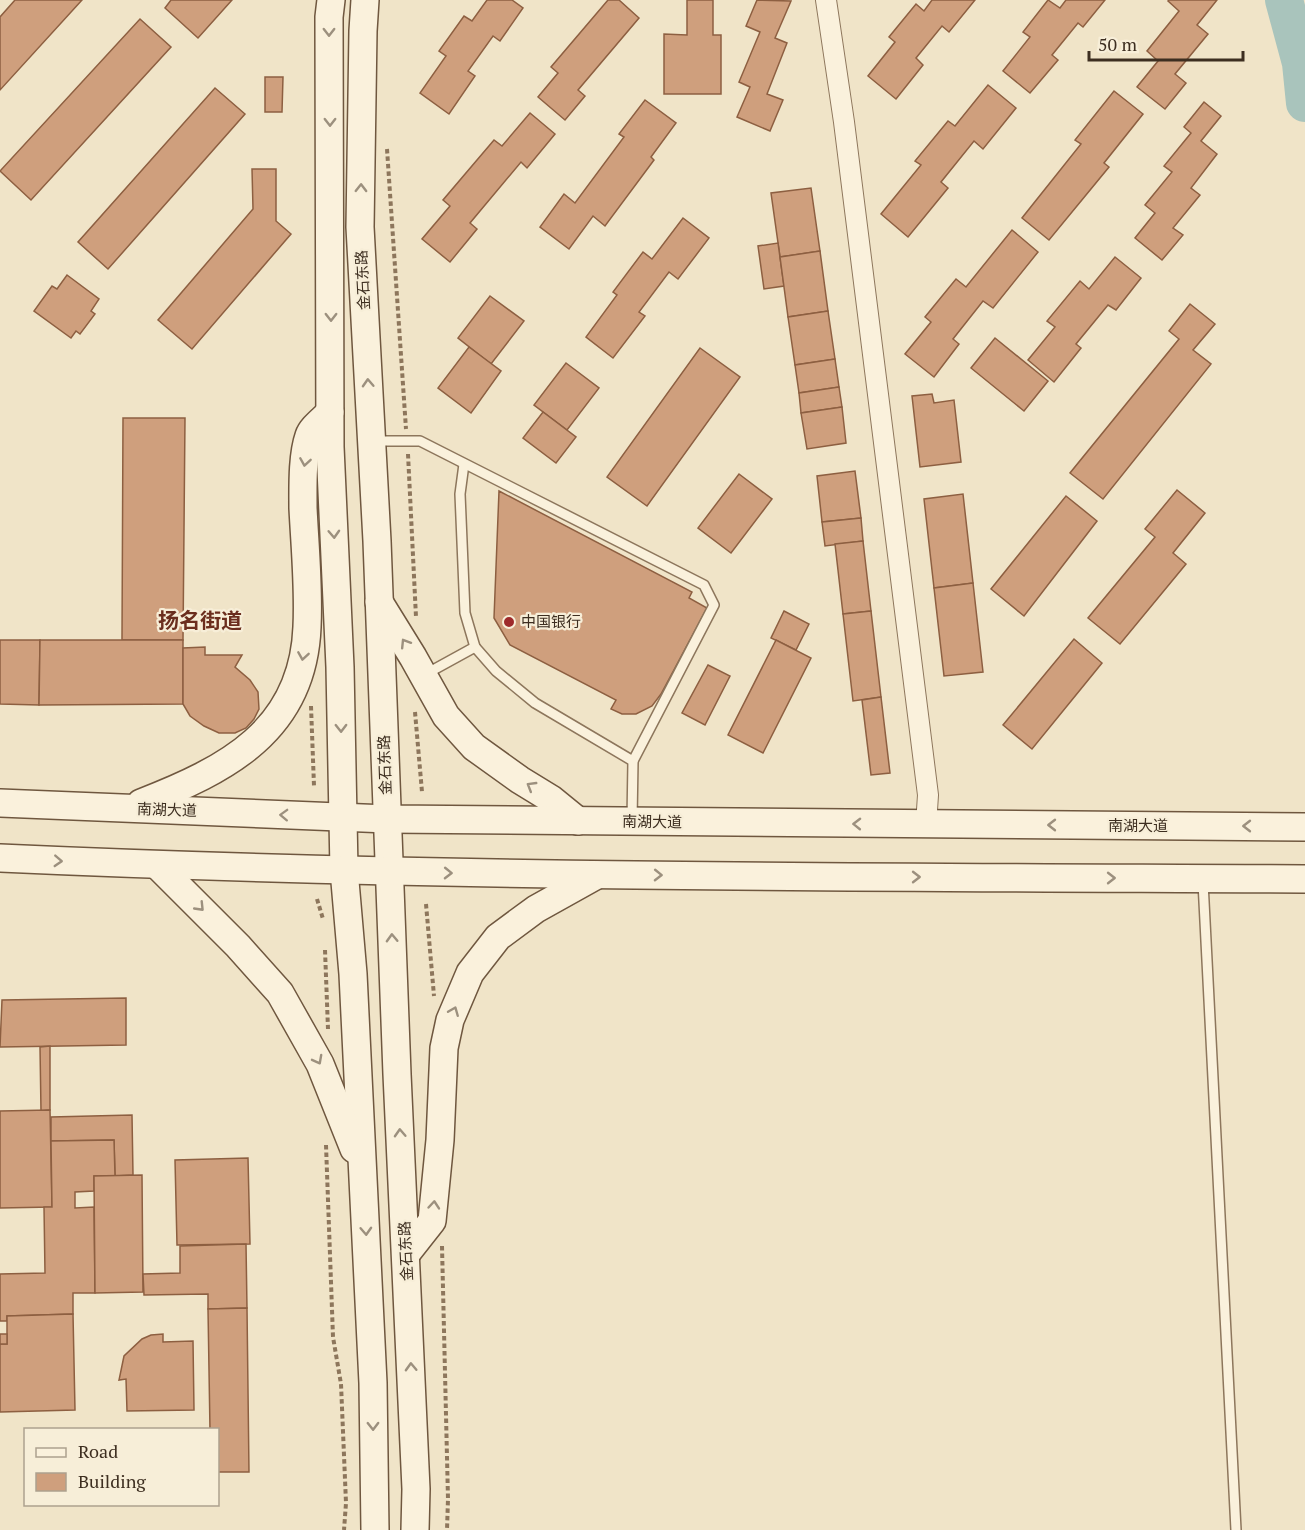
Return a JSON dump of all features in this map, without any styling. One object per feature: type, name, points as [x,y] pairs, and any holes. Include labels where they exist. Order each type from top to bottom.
[{"type":"main road","name":"金石东路","points":[[331,0],[330,412],[340,667],[344,870],[353,974],[373,1383],[375,1530]]},
{"type":"main road","name":"金石东路","points":[[366,0],[363,31],[360,227],[379,602],[416,1489],[415,1530]]},
{"type":"main road","points":[[127,808],[174,791],[206,775],[239,755],[278,720],[300,675],[308,628],[302,478],[309,434],[330,412]]},
{"type":"main road","points":[[379,602],[446,716],[474,747],[551,799],[578,821]]},
{"type":"main road","name":"南湖大道","points":[[0,803],[387,819],[926,825],[1305,826]]},
{"type":"main road","points":[[0,858],[158,866],[389,872],[1305,879]]},
{"type":"main road","points":[[158,866],[238,946],[280,993],[320,1064],[363,1172]]},
{"type":"main road","points":[[406,1254],[432,1221],[440,1140],[444,1048],[450,1020],[470,973],[498,937],[536,909],[600,874]]},
{"type":"street","points":[[825,0],[844,122],[928,795],[926,825]]},
{"type":"lane","points":[[371,441],[420,441],[704,585],[714,605],[633,761],[632,822]]},
{"type":"lane","points":[[464,464],[460,494],[465,613],[475,647],[496,671],[535,703],[633,761]]},
{"type":"lane","points":[[423,676],[475,647]]},
{"type":"lane","points":[[1202,879],[1236,1530]]},
{"type":"path","points":[[386,144],[407,441],[417,625]]},
{"type":"path","points":[[415,706],[422,792]]},
{"type":"path","points":[[317,899],[324,923]]},
{"type":"path","points":[[325,946],[328,1030]]},
{"type":"path","points":[[326,1144],[333,1336],[341,1383],[346,1503],[344,1530]]},
{"type":"building","points":[[15,0],[82,0],[0,90],[0,17]]},
{"type":"building","points":[[171,0],[232,0],[198,38],[165,8]]},
{"type":"building","points":[[487,0],[512,0],[523,8],[500,41],[493,36],[468,71],[475,76],[449,114],[420,93],[446,56],[439,51],[464,16],[472,21]]},
{"type":"building","points":[[608,0],[619,0],[639,18],[578,90],[585,96],[565,120],[538,97],[558,73],[551,67]]},
{"type":"building","points":[[687,0],[713,0],[713,35],[721,35],[721,94],[664,94],[664,34],[687,35]]},
{"type":"building","points":[[757,0],[791,1],[775,38],[787,43],[767,94],[783,100],[770,131],[737,117],[750,87],[739,82],[760,32],[746,26]]},
{"type":"building","points":[[932,0],[975,0],[949,32],[942,26],[916,58],[923,65],[896,99],[868,76],[895,42],[889,37],[916,4],[924,11]]},
{"type":"building","points":[[1048,0],[1060,8],[1066,0],[1105,0],[1083,27],[1078,23],[1052,55],[1058,60],[1030,93],[1003,71],[1030,37],[1023,32]]},
{"type":"building","points":[[1169,0],[1217,0],[1197,25],[1208,34],[1175,74],[1186,83],[1165,109],[1137,87],[1158,61],[1147,51],[1179,11]]},
{"type":"building","points":[[140,19],[171,47],[31,200],[0,171]]},
{"type":"building","points":[[265,77],[283,77],[282,112],[265,112]]},
{"type":"building","points":[[988,85],[1016,108],[983,149],[974,141],[941,182],[948,188],[908,237],[881,214],[921,165],[915,161],[948,121],[955,126]]},
{"type":"building","points":[[215,88],[245,114],[108,269],[78,242]]},
{"type":"building","points":[[1114,91],[1143,114],[1104,163],[1109,167],[1049,240],[1022,218],[1081,144],[1075,140]]},
{"type":"building","points":[[645,100],[676,123],[651,157],[654,160],[605,226],[593,216],[569,249],[540,227],[564,194],[575,203],[624,137],[619,134]]},
{"type":"building","points":[[1204,102],[1221,116],[1201,141],[1217,154],[1191,188],[1200,195],[1173,228],[1183,235],[1162,260],[1135,238],[1155,213],[1145,205],[1172,172],[1164,166],[1191,133],[1184,127]]},
{"type":"building","points":[[530,113],[555,134],[527,168],[521,162],[470,223],[477,229],[450,262],[422,239],[450,206],[443,200],[494,140],[502,146]]},
{"type":"building","points":[[252,169],[276,169],[276,221],[291,234],[192,349],[158,320],[253,209]]},
{"type":"building","points":[[811,188],[820,251],[780,257],[771,193]]},
{"type":"building","points":[[683,218],[709,238],[678,279],[669,272],[639,312],[645,316],[613,358],[586,337],[617,295],[613,292],[643,252],[652,259]]},
{"type":"building","points":[[1012,230],[1038,252],[993,308],[983,301],[953,339],[959,344],[934,377],[905,354],[931,322],[925,317],[956,279],[966,287]]},
{"type":"building","points":[[778,243],[784,286],[764,289],[758,246]]},
{"type":"building","points":[[820,251],[828,311],[788,317],[780,257]]},
{"type":"building","points":[[1115,257],[1141,278],[1116,310],[1108,305],[1076,344],[1081,348],[1054,382],[1028,360],[1055,327],[1047,321],[1080,281],[1089,289]]},
{"type":"building","points":[[67,275],[99,299],[91,311],[95,314],[80,334],[76,331],[71,338],[34,311],[52,286],[57,289]]},
{"type":"building","points":[[490,296],[524,321],[491,364],[458,338]]},
{"type":"building","points":[[1190,304],[1215,324],[1193,350],[1211,364],[1103,499],[1070,473],[1179,339],[1169,331]]},
{"type":"building","points":[[828,311],[835,359],[795,365],[788,317]]},
{"type":"building","points":[[995,338],[1048,381],[1024,411],[971,368]]},
{"type":"building","points":[[469,347],[501,371],[471,413],[438,388]]},
{"type":"building","points":[[700,348],[740,377],[647,506],[607,477]]},
{"type":"building","points":[[835,359],[839,387],[799,393],[795,365]]},
{"type":"building","points":[[566,363],[599,388],[567,430],[534,405]]},
{"type":"building","points":[[839,387],[842,407],[801,413],[799,393]]},
{"type":"building","points":[[932,394],[934,403],[954,400],[961,462],[920,467],[912,396]]},
{"type":"building","points":[[842,407],[846,443],[807,449],[801,413]]},
{"type":"building","points":[[543,412],[576,437],[556,463],[523,438]]},
{"type":"building","points":[[123,418],[185,418],[183,640],[122,640]]},
{"type":"building","points":[[855,471],[861,518],[822,522],[817,476]]},
{"type":"building","points":[[739,474],[772,499],[731,553],[698,528]]},
{"type":"building","points":[[1177,490],[1205,513],[1173,553],[1186,564],[1120,644],[1088,618],[1155,537],[1145,529]]},
{"type":"building","points":[[499,491],[692,592],[689,598],[707,608],[661,694],[652,706],[636,714],[622,714],[611,709],[616,700],[510,645],[494,618]]},
{"type":"building","points":[[963,494],[973,583],[934,588],[924,499]]},
{"type":"building","points":[[1066,496],[1097,521],[1024,616],[991,589]]},
{"type":"building","points":[[861,518],[863,541],[825,546],[822,522]]},
{"type":"building","points":[[863,541],[871,611],[843,614],[835,544]]},
{"type":"building","points":[[973,583],[983,672],[944,676],[934,588]]},
{"type":"building","points":[[784,611],[809,624],[796,650],[771,638]]},
{"type":"building","points":[[871,611],[881,697],[853,701],[843,614]]},
{"type":"building","points":[[1074,639],[1102,663],[1032,749],[1003,725]]},
{"type":"building","points":[[0,640],[40,640],[39,705],[0,704]]},
{"type":"building","points":[[40,640],[183,640],[183,704],[39,705]]},
{"type":"building","points":[[776,640],[811,658],[763,753],[728,735]]},
{"type":"building","points":[[205,647],[205,655],[242,655],[235,667],[250,680],[258,692],[259,709],[254,719],[246,728],[235,733],[219,733],[204,726],[190,716],[183,704],[183,648]]},
{"type":"building","points":[[708,665],[730,676],[705,725],[682,713]]},
{"type":"building","points":[[881,697],[890,773],[871,775],[862,700]]},
{"type":"building","points":[[126,998],[126,1045],[0,1047],[2,1000]]},
{"type":"building","points":[[50,1046],[50,1110],[41,1111],[40,1047]]},
{"type":"building","points":[[50,1110],[52,1207],[0,1208],[0,1111]]},
{"type":"building","points":[[132,1115],[133,1175],[115,1176],[114,1140],[51,1141],[51,1117]]},
{"type":"building","points":[[114,1140],[115,1176],[94,1176],[94,1191],[75,1192],[75,1208],[94,1207],[95,1293],[73,1293],[73,1314],[7,1316],[7,1321],[0,1321],[0,1274],[45,1273],[44,1207],[52,1207],[51,1141]]},
{"type":"building","points":[[248,1158],[250,1244],[177,1245],[175,1160]]},
{"type":"building","points":[[142,1175],[143,1292],[95,1293],[94,1176]]},
{"type":"building","points":[[246,1244],[247,1308],[208,1309],[208,1294],[144,1295],[143,1274],[180,1273],[180,1246]]},
{"type":"building","points":[[247,1308],[249,1472],[219,1472],[219,1428],[210,1428],[208,1309]]},
{"type":"building","points":[[73,1314],[75,1410],[0,1412],[0,1344],[7,1344],[7,1316]]},
{"type":"building","points":[[0,1334],[7,1334],[7,1344],[0,1344]]},
{"type":"building","points":[[163,1334],[163,1342],[193,1341],[194,1410],[127,1411],[126,1379],[119,1380],[124,1356],[142,1339],[151,1335]]},
{"type":"waterway","points":[[1284,0],[1301,63],[1305,103]]},
{"type":"place","name":"中国银行","points":[[509,622]]},
{"type":"district","name":"扬名街道","points":[[200,621]]}]
